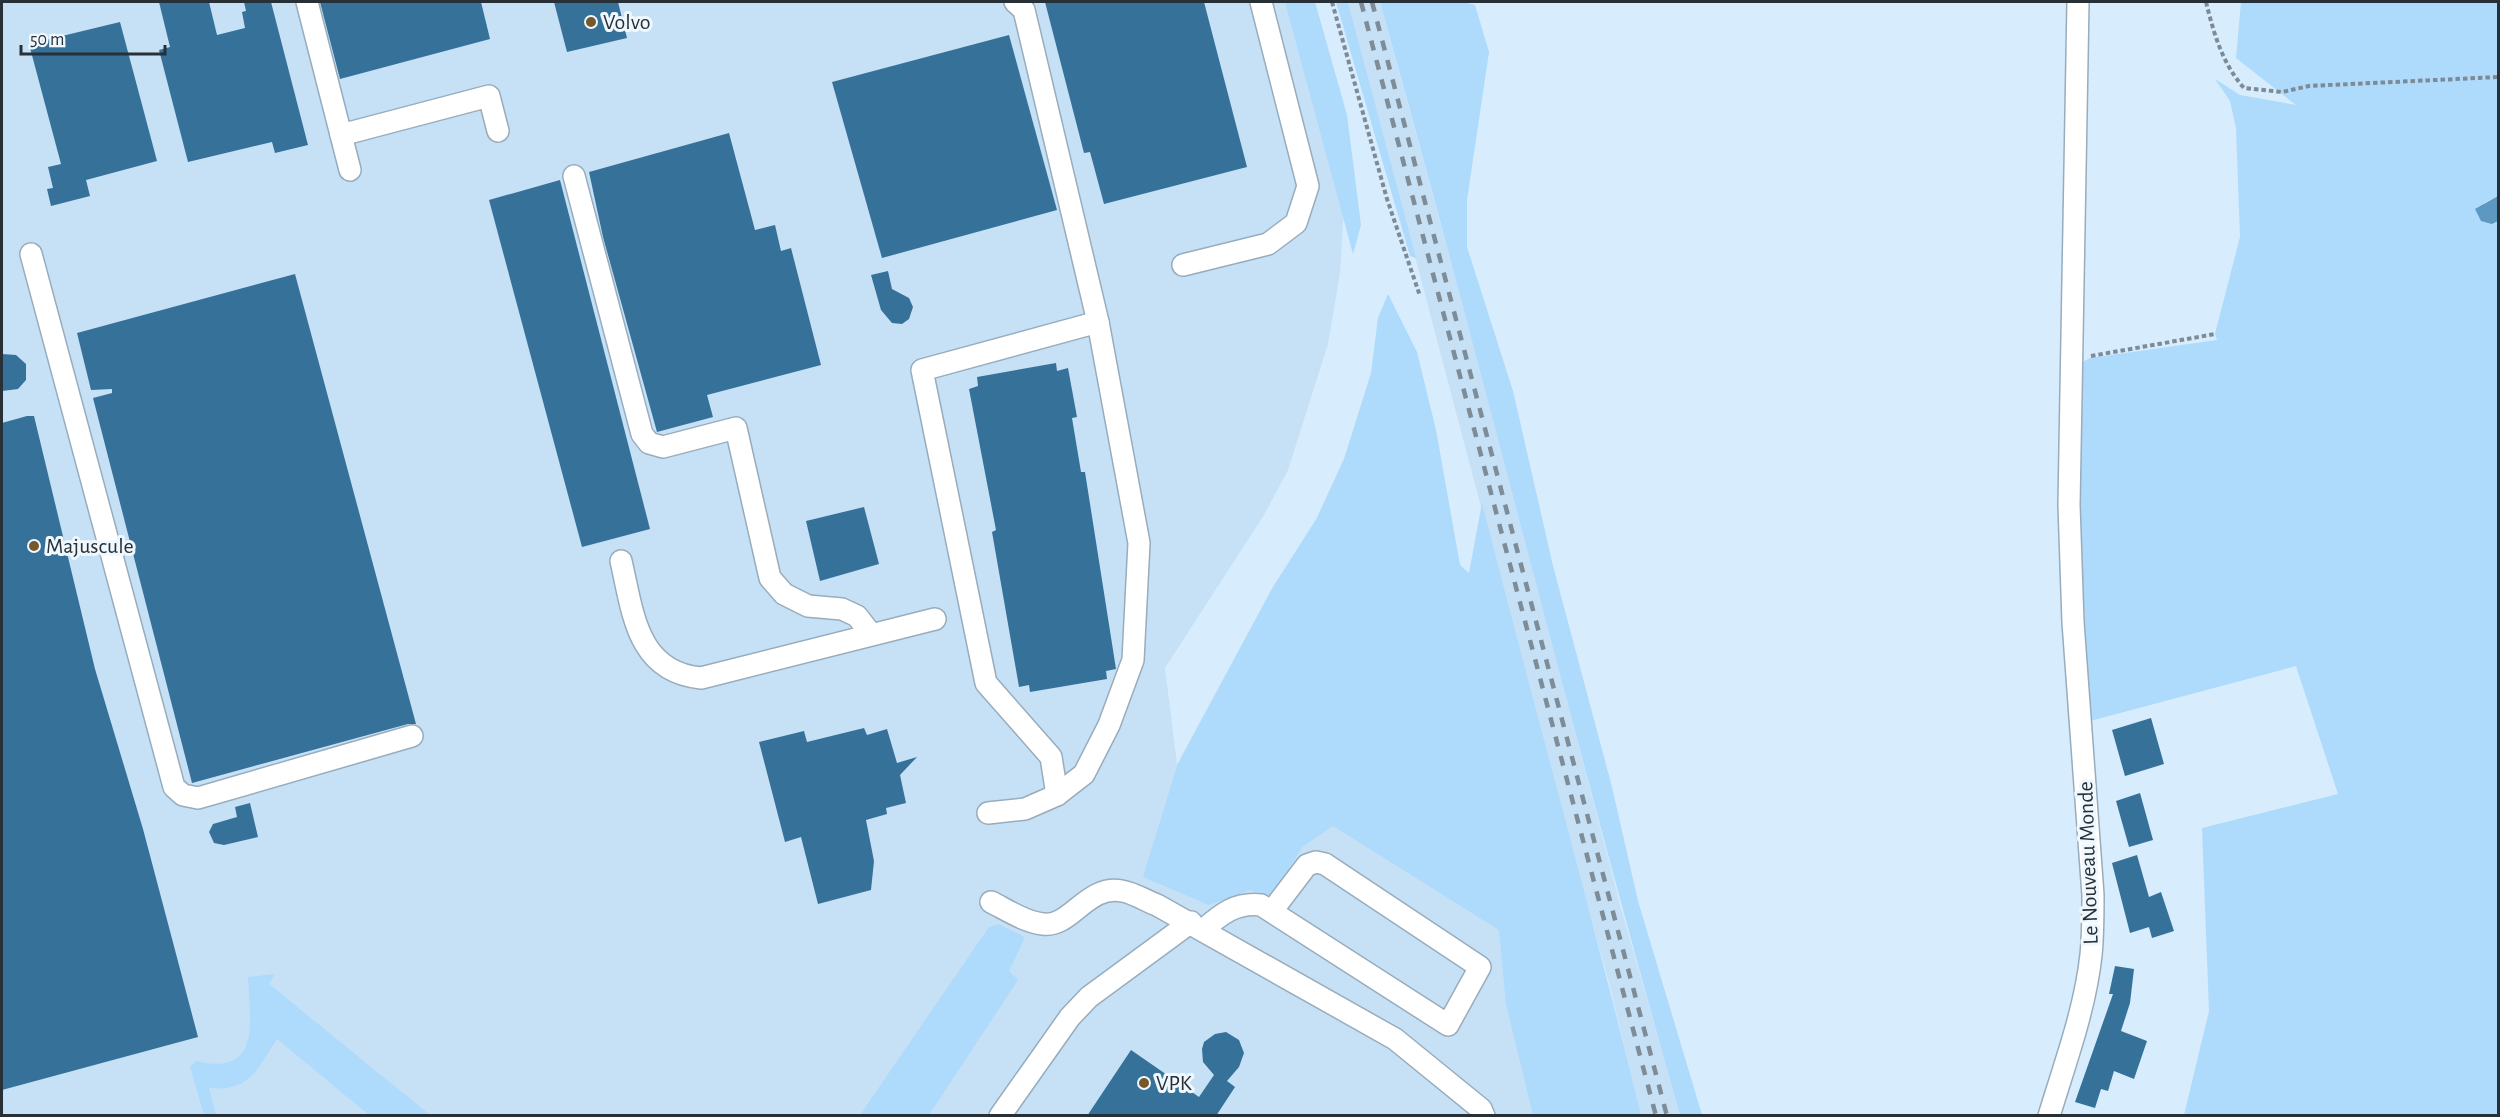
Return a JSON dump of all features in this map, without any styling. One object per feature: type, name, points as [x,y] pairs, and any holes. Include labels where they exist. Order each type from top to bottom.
[{"type":"street","points":[[307,2],[350,170]]},
{"type":"street","points":[[988,813],[1025,809],[1057,795],[1084,774],[1109,725],[1133,660],[1139,543],[1098,322],[1024,10],[1016,2]]},
{"type":"street","points":[[1183,265],[1268,244],[1296,223],[1308,186],[1261,2]]},
{"type":"street","name":"Le Nouveau Monde","points":[[2049,1116],[2077,1025],[2091,955],[2093,894],[2073,622],[2068,506],[2078,2]]},
{"type":"street","points":[[341,135],[489,96],[498,131]]},
{"type":"street","points":[[574,176],[642,434],[648,442],[663,447],[736,428],[770,578],[784,594],[808,606],[842,609],[857,616],[871,634]]},
{"type":"street","points":[[31,254],[174,787],[183,795],[198,798],[412,736]]},
{"type":"street","points":[[1057,795],[1051,757],[986,683],[922,370],[1098,322]]},
{"type":"street","points":[[621,561],[636,626],[645,647],[661,665],[681,676],[701,678],[935,619]]},
{"type":"street","points":[[1000,1116],[1070,1017],[1089,997],[1197,926],[1235,907],[1254,904],[1272,911],[1448,1025],[1480,967],[1325,864],[1307,865],[1272,911]]},
{"type":"street","points":[[991,902],[1028,920],[1045,925],[1057,922],[1096,894],[1122,891],[1197,926],[1395,1039],[1481,1109],[1484,1116]]},
{"type":"path","points":[[1332,2],[1387,199],[1420,296]]},
{"type":"path","points":[[2206,2],[2221,52],[2231,73],[2244,88],[2282,92],[2309,86],[2499,77]]},
{"type":"path","points":[[2070,360],[2215,334]]},
{"type":"shaded area","points":[[2,2],[1310,2],[1344,206],[1340,273],[1328,344],[1288,470],[1264,515],[1165,668],[1177,764],[1273,587],[1317,518],[1344,459],[1372,380],[1572,1115],[2,1116]]},
{"type":"shaded area","points":[[1285,2],[1315,2],[1347,115],[1361,225],[1353,254]]},
{"type":"shaded area","points":[[1336,2],[1348,2],[1416,258],[1410,256]]},
{"type":"shaded area","points":[[1348,2],[1380,2],[1492,412],[1621,908],[1680,1115],[1641,1115],[1608,979],[1560,807]]},
{"type":"shaded area","points":[[1380,2],[1463,2],[1475,5],[1489,52],[1467,200],[1467,247],[1513,391],[1553,566],[1612,787],[1638,901],[1702,1115],[1680,1115],[1603,837]]},
{"type":"shaded area","points":[[2241,2],[2498,2],[2498,196],[2484,203],[2492,224],[2498,221],[2498,1115],[2184,1115],[2209,1011],[2202,828],[2338,794],[2296,666],[2090,721],[2078,489],[2079,364],[2090,358],[2217,340],[2215,334],[2240,237],[2236,128],[2230,101],[2215,79],[2240,95],[2296,105],[2236,58]]},
{"type":"shaded area","points":[[2498,196],[2498,221],[2492,224],[2481,221],[2475,209]]},
{"type":"shaded area","points":[[1388,294],[1417,352],[1436,430],[1460,565],[1469,573],[1482,503],[1641,1115],[1533,1115],[1506,1004],[1499,930],[1333,826],[1302,847],[1272,897],[1250,890],[1209,905],[1143,877],[1177,766],[1273,587],[1317,518],[1344,459],[1371,373],[1378,318]]},
{"type":"shaded area","points":[[998,924],[1025,937],[1009,971],[1018,980],[929,1115],[860,1115],[989,927]]},
{"type":"shaded area","points":[[275,974],[269,984],[430,1115],[369,1115],[277,1039],[258,1069],[243,1082],[223,1088],[209,1088],[216,1115],[204,1115],[190,1067],[196,1061],[217,1064],[232,1061],[242,1053],[250,1027],[248,977]]},
{"type":"building","points":[[159,2],[209,2],[217,35],[245,28],[242,12],[246,11],[244,2],[271,2],[308,145],[275,153],[272,142],[188,162],[159,50],[170,47]]},
{"type":"building","points":[[320,2],[481,2],[490,39],[340,79]]},
{"type":"building","name":"Volvo","points":[[554,2],[618,2],[627,38],[567,52]]},
{"type":"building","points":[[1045,2],[1204,2],[1247,167],[1104,204],[1090,152],[1084,153]]},
{"type":"building","points":[[120,22],[157,161],[86,180],[90,196],[51,206],[47,189],[53,188],[48,167],[61,164],[29,44]]},
{"type":"building","points":[[1009,35],[1057,210],[882,258],[832,82]]},
{"type":"building","points":[[729,133],[755,230],[775,225],[781,251],[791,248],[821,365],[707,395],[713,417],[657,432],[603,237],[589,172]]},
{"type":"building","points":[[560,180],[650,529],[582,547],[489,200]]},
{"type":"building","points":[[888,271],[892,289],[909,298],[913,307],[909,319],[902,324],[892,323],[881,310],[871,275]]},
{"type":"building","points":[[295,274],[416,724],[408,724],[192,783],[93,398],[112,393],[112,389],[91,390],[77,333]]},
{"type":"building","points":[[2,354],[16,355],[26,364],[26,380],[18,389],[2,391]]},
{"type":"building","points":[[1056,363],[1057,371],[1068,368],[1077,417],[1072,418],[1081,472],[1085,472],[1116,669],[1106,671],[1107,679],[1030,692],[1029,685],[1019,687],[992,532],[996,530],[969,389],[978,386],[977,377]]},
{"type":"building","points":[[34,416],[95,669],[143,829],[198,1037],[2,1090],[2,423]]},
{"type":"building","points":[[864,507],[879,564],[820,581],[806,521]]},
{"type":"building","points":[[2151,718],[2164,764],[2125,776],[2112,730]]},
{"type":"building","points":[[864,728],[867,735],[887,729],[897,763],[917,757],[900,775],[906,803],[886,808],[887,814],[866,820],[874,861],[871,890],[818,904],[801,837],[785,842],[759,742],[804,731],[807,742]]},
{"type":"building","points":[[2140,793],[2153,840],[2129,847],[2116,801]]},
{"type":"building","points":[[250,803],[258,837],[224,845],[214,843],[209,832],[213,824],[237,817],[235,807]]},
{"type":"building","points":[[2137,855],[2149,897],[2161,892],[2174,931],[2152,938],[2149,927],[2130,933],[2112,863]]},
{"type":"building","points":[[2115,966],[2134,969],[2130,1003],[2121,1031],[2147,1041],[2134,1079],[2114,1071],[2108,1091],[2101,1089],[2095,1108],[2075,1102],[2113,994],[2109,994]]},
{"type":"building","name":"VPK","points":[[1226,1032],[1239,1040],[1244,1053],[1239,1067],[1227,1081],[1235,1087],[1216,1116],[1087,1116],[1131,1050],[1199,1097],[1214,1075],[1203,1062],[1204,1042],[1215,1034]]},
{"type":"railway","points":[[1361,2],[1656,1116]]},
{"type":"railway","points":[[1372,2],[1667,1116]]},
{"type":"place","name":"Volvo","points":[[591,22]]},
{"type":"place","name":"Majuscule","points":[[34,546]]},
{"type":"place","name":"VPK","points":[[1144,1083]]}]
